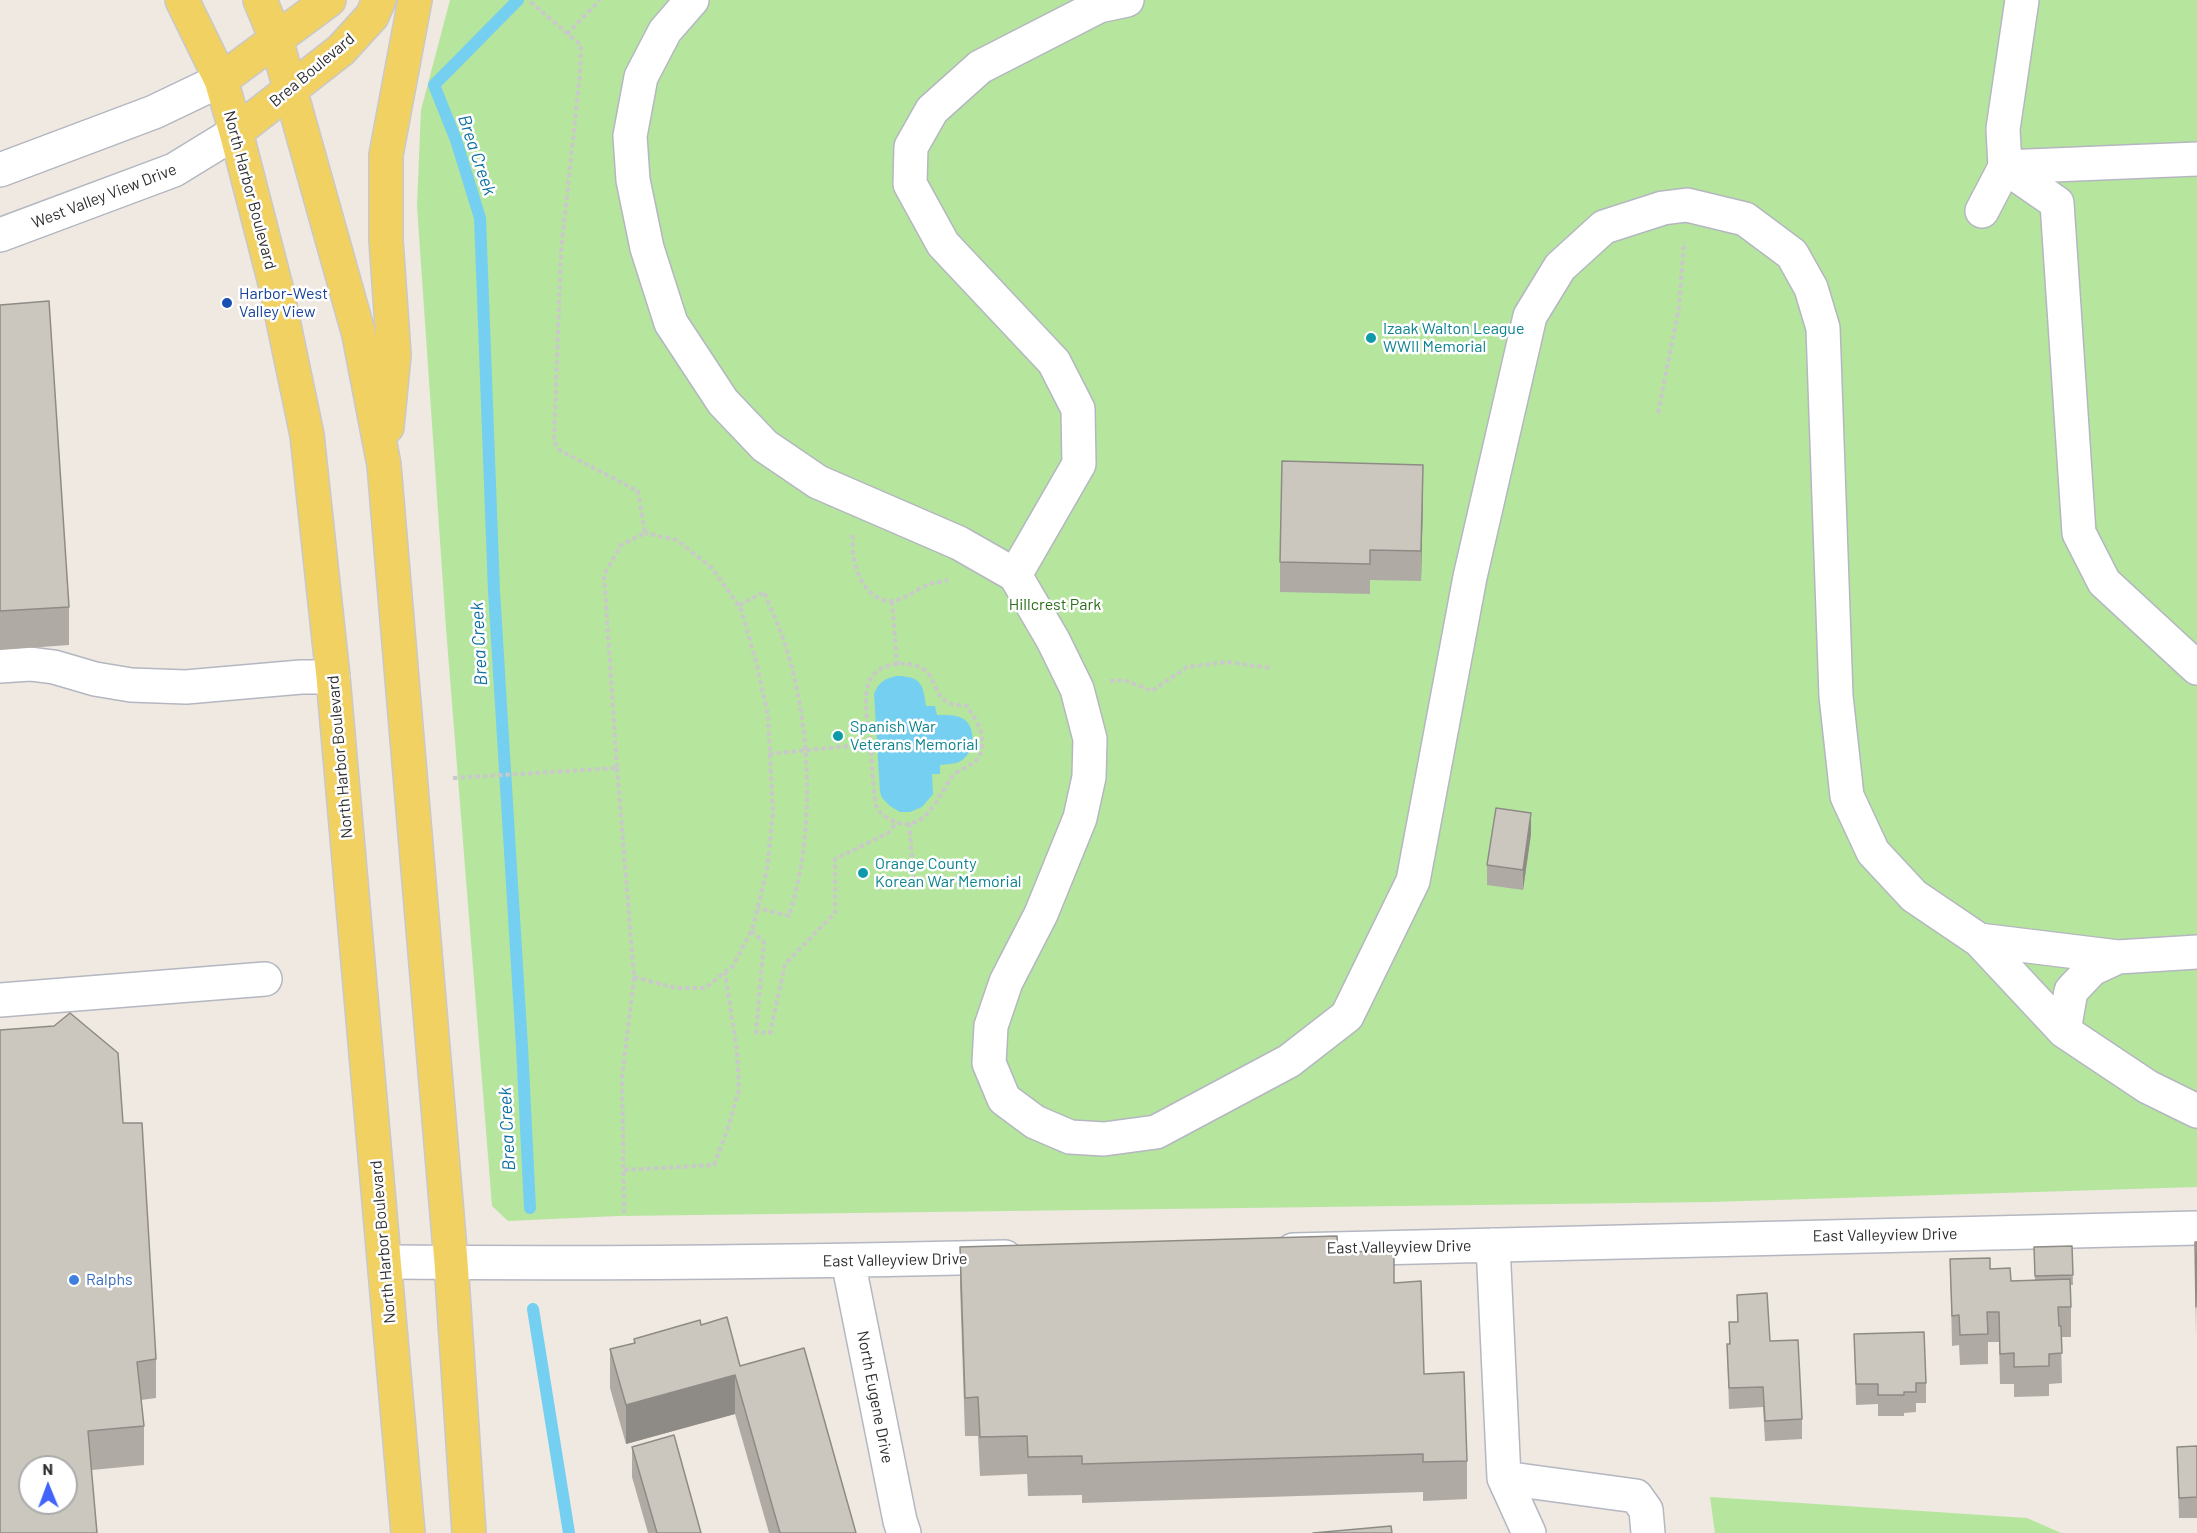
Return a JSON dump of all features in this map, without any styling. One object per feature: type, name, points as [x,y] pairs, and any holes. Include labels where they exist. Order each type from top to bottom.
[{"type":"main road","name":"North Harbor Boulevard","points":[[182,0],[221,80],[236,132],[276,287],[307,435],[333,677],[408,1533]]},
{"type":"main road","points":[[260,0],[276,39],[358,335],[384,465],[451,1262],[469,1533]]},
{"type":"main road","points":[[221,80],[329,0]]},
{"type":"main road","name":"Brea Boulevard","points":[[236,132],[348,44],[372,16],[379,0]]},
{"type":"main road","points":[[384,465],[394,355],[386,240],[386,155],[415,0]]},
{"type":"street","points":[[692,0],[664,31],[641,77],[630,136],[633,180],[647,248],[671,323],[723,402],[765,446],[818,482],[959,543],[1015,575],[1053,640],[1077,689],[1090,739],[1089,777],[1080,818],[1041,914],[1006,982],[991,1026],[988,1063],[1004,1099],[1035,1122],[1070,1137],[1104,1139],[1156,1131],[1289,1061],[1347,1016],[1413,881],[1470,577],[1530,316],[1560,267],[1604,227],[1663,208],[1688,206],[1745,219],[1792,254],[1811,288],[1823,328],[1836,696],[1847,795],[1873,852],[1914,896],[1978,940],[2064,1030],[2148,1087],[2197,1111]]},
{"type":"street","points":[[1015,575],[1079,464],[1078,409],[1054,362],[943,244],[910,184],[911,147],[932,110],[980,67],[1099,6],[1127,0]]},
{"type":"street","points":[[1982,211],[2005,167],[2003,129],[2022,0]]},
{"type":"street","points":[[0,170],[154,112],[221,80]]},
{"type":"street","name":"West Valley View Drive","points":[[0,235],[174,170],[236,132]]},
{"type":"street","points":[[2005,167],[2197,159]]},
{"type":"street","points":[[2005,167],[2057,203],[2079,533],[2104,582],[2197,668]]},
{"type":"street","points":[[0,666],[30,664],[54,667],[95,680],[131,685],[186,687],[301,676],[333,677]]},
{"type":"street","points":[[1978,940],[2118,957],[2197,952]]},
{"type":"street","points":[[2064,1030],[2071,991],[2092,969],[2118,957]]},
{"type":"street","points":[[0,1000],[265,979]]},
{"type":"street","name":"East Valleyview Drive","points":[[1265,1250],[2197,1228]]},
{"type":"street","points":[[1493,1245],[1504,1478],[1529,1533]]},
{"type":"street","name":"East Valleyview Drive","points":[[385,1262],[848,1261],[1038,1256]]},
{"type":"street","name":"North Eugene Drive","points":[[848,1261],[904,1533]]},
{"type":"street","points":[[1504,1478],[1636,1496],[1646,1510],[1648,1533]]},
{"type":"path","points":[[528,0],[581,45],[561,251],[554,442],[561,451],[638,491],[645,533]]},
{"type":"path","points":[[567,34],[600,0]]},
{"type":"path","points":[[1658,413],[1679,307],[1688,206]]},
{"type":"path","points":[[859,499],[852,542],[854,561],[860,578],[874,596],[892,601],[929,584],[950,580],[970,570],[982,556]]},
{"type":"path","points":[[624,1213],[622,1077],[634,977],[616,768],[604,575],[621,545],[645,533],[677,540],[712,568],[739,606],[757,665],[768,716],[773,813],[767,869],[758,908],[751,931],[733,966],[705,988],[676,988],[634,977]]},
{"type":"path","points":[[739,606],[764,592],[786,646],[794,676],[801,710],[805,751],[807,800],[805,841],[796,894],[789,916],[758,908]]},
{"type":"path","points":[[892,601],[897,664]]},
{"type":"path","points":[[903,662],[923,669],[933,679],[935,690],[948,703],[967,706],[981,731],[982,749],[976,762],[952,776],[933,810],[919,821],[902,824],[886,818],[877,808],[870,744],[866,688],[871,675],[885,666],[903,662]]},
{"type":"path","points":[[1077,689],[1096,682],[1124,680],[1152,691],[1187,668],[1227,662],[1270,668]]},
{"type":"path","points":[[769,754],[870,744]]},
{"type":"path","points":[[453,778],[616,768]]},
{"type":"path","points":[[751,931],[764,942],[756,1032],[770,1033],[786,964],[835,913],[836,859],[888,833],[897,822]]},
{"type":"path","points":[[909,823],[914,880]]},
{"type":"path","points":[[624,1170],[714,1166],[739,1089],[737,1051],[725,973]]},
{"type":"green space","name":"Hillcrest Park","points":[[450,0],[2197,0],[2197,1187],[1711,1202],[618,1216],[508,1221],[492,1206],[446,628],[417,206],[421,110]]},
{"type":"green space","points":[[1710,1497],[2027,1518],[2061,1533],[1715,1533]]},
{"type":"water","points":[[896,676],[916,680],[924,692],[926,706],[935,706],[937,715],[962,718],[969,724],[972,736],[971,748],[964,759],[952,764],[940,765],[940,774],[932,774],[933,794],[922,807],[910,812],[900,812],[890,806],[882,798],[880,792],[874,694],[882,682]]},
{"type":"building","points":[[49,301],[69,607],[0,611],[0,305]]},
{"type":"building","points":[[1282,461],[1423,465],[1421,551],[1370,550],[1370,564],[1280,562]]},
{"type":"building","points":[[1496,808],[1531,813],[1523,870],[1487,865]]},
{"type":"building","name":"Ralphs","points":[[70,1013],[118,1053],[123,1123],[142,1123],[156,1359],[137,1362],[144,1426],[88,1431],[97,1533],[0,1533],[0,1030],[54,1026]]},
{"type":"building","points":[[1337,1236],[1338,1252],[1394,1251],[1394,1283],[1421,1281],[1424,1374],[1464,1372],[1467,1461],[1423,1462],[1423,1454],[1082,1464],[1082,1456],[1028,1457],[1027,1436],[980,1437],[978,1397],[965,1398],[960,1247]]},
{"type":"building","points":[[2195,1242],[2197,1242],[2196,1307]]},
{"type":"building","points":[[2072,1246],[2073,1275],[2035,1276],[2034,1247]]},
{"type":"building","points":[[1990,1258],[1990,1269],[2010,1268],[2011,1281],[2070,1279],[2071,1307],[2058,1307],[2062,1353],[2049,1354],[2049,1366],[2014,1367],[2014,1353],[2000,1354],[1999,1312],[1987,1312],[1988,1334],[1960,1335],[1959,1315],[1952,1316],[1950,1259]]},
{"type":"building","points":[[1767,1293],[1770,1341],[1798,1340],[1802,1419],[1765,1421],[1763,1387],[1729,1388],[1727,1344],[1730,1344],[1729,1322],[1738,1322],[1737,1295]]},
{"type":"building","points":[[727,1317],[740,1366],[804,1348],[856,1533],[780,1533],[735,1375],[626,1405],[610,1349],[635,1343],[634,1339],[700,1320],[701,1325]]},
{"type":"building","points":[[1924,1332],[1926,1383],[1916,1383],[1916,1392],[1904,1392],[1904,1395],[1878,1395],[1878,1384],[1856,1384],[1854,1334]]},
{"type":"building","points":[[674,1435],[701,1533],[657,1533],[632,1447]]},
{"type":"building","points":[[2197,1446],[2197,1497],[2179,1498],[2177,1447]]},
{"type":"building","points":[[1391,1526],[1392,1533],[1313,1533]]},
{"type":"waterway","name":"Brea Creek","points":[[518,0],[434,85],[456,140],[480,218],[494,591],[530,1208]]},
{"type":"waterway","name":"Brea Creek","points":[[533,1309],[569,1533]]},
{"type":"place","name":"Harbor-West Valley View","points":[[227,303]]},
{"type":"place","name":"Izaak Walton League WWII Memorial","points":[[1371,338]]},
{"type":"place","name":"Spanish War Veterans Memorial","points":[[838,736]]},
{"type":"place","name":"Orange County Korean War Memorial","points":[[863,873]]},
{"type":"place","name":"Ralphs","points":[[74,1280]]}]
